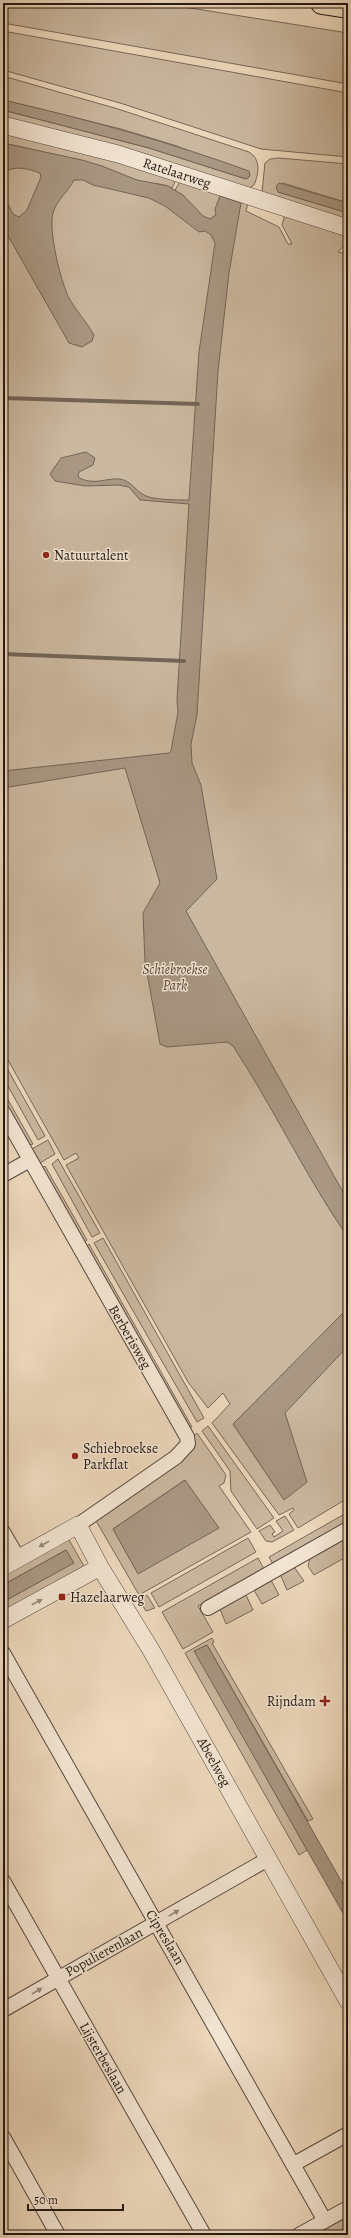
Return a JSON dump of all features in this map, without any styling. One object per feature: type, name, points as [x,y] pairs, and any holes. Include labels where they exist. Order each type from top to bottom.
[{"type":"highway","points":[[322,3],[348,7]]},
{"type":"street","name":"Ratelaarweg","points":[[3,125],[118,154],[348,228]]},
{"type":"street","name":"Berberisweg","points":[[3,1112],[187,1437],[188,1444],[176,1457],[78,1524]]},
{"type":"street","points":[[3,1175],[30,1160]]},
{"type":"street","points":[[3,1567],[78,1524]]},
{"type":"street","name":"Abeelweg","points":[[78,1524],[100,1567],[155,1657],[348,2001]]},
{"type":"street","points":[[208,1608],[348,1529]]},
{"type":"street","points":[[3,1532],[18,1558]]},
{"type":"street","points":[[3,1620],[100,1567]]},
{"type":"street","name":"Cipreslaan","points":[[3,1653],[326,2221]]},
{"type":"street","name":"Populierenlaan","points":[[3,2010],[268,1859]]},
{"type":"street","name":"Lijsterbeslaan","points":[[3,1881],[204,2235]]},
{"type":"street","points":[[294,2164],[348,2134]]},
{"type":"street","points":[[3,2137],[58,2235]]},
{"type":"street","points":[[299,2235],[348,2208]]},
{"type":"green space","points":[[3,3],[159,3],[348,33],[348,84],[3,23]]},
{"type":"green space","points":[[3,31],[348,93],[348,157],[261,149],[120,103],[3,70]]},
{"type":"green space","points":[[3,76],[118,109],[249,152],[256,159],[258,167],[254,185],[247,189],[3,119],[3,110],[149,148],[246,179],[250,176],[177,146],[121,129],[3,100]]},
{"type":"green space","points":[[3,131],[177,178],[172,188],[140,181],[103,168],[3,143]]},
{"type":"green space","name":"Schiebroekse Park","points":[[3,152],[175,190],[181,180],[248,203],[246,211],[279,227],[288,244],[292,244],[282,225],[285,215],[348,234],[348,241],[338,252],[343,253],[348,248],[348,1498],[298,1528],[289,1514],[294,1510],[293,1508],[279,1515],[212,1423],[230,1404],[223,1393],[208,1408],[188,1382],[66,1165],[79,1158],[76,1153],[64,1160],[3,1051]],"holes":[[[238,1419],[286,1497],[284,1499],[233,1424]]]},
{"type":"green space","points":[[279,158],[348,164],[348,203],[283,183],[278,192],[348,213],[348,222],[262,192],[265,163],[270,159]]},
{"type":"green space","points":[[3,1061],[45,1136],[38,1140],[3,1077]]},
{"type":"green space","points":[[3,1091],[33,1144],[30,1145],[3,1098]]},
{"type":"green space","points":[[48,1140],[55,1154],[40,1163],[32,1149]]},
{"type":"green space","points":[[58,1159],[100,1233],[92,1237],[52,1164]]},
{"type":"green space","points":[[45,1166],[87,1240],[84,1242],[42,1168]]},
{"type":"green space","points":[[103,1238],[204,1418],[197,1422],[94,1243]]},
{"type":"green space","points":[[89,1244],[192,1427],[189,1428],[87,1246]]},
{"type":"green space","points":[[208,1426],[274,1518],[257,1529],[231,1491],[230,1471],[202,1431]]},
{"type":"green space","points":[[197,1433],[226,1475],[224,1483],[219,1486],[251,1532],[139,1595],[95,1519],[189,1454],[194,1447],[193,1437]],"holes":[[[185,1480],[138,1573],[113,1529]]]},
{"type":"green space","points":[[348,1512],[348,1521],[273,1564],[269,1557]]},
{"type":"green space","points":[[285,1516],[294,1530],[272,1542],[266,1541],[259,1531],[270,1525],[275,1532],[272,1534],[274,1537],[283,1531],[276,1521]]},
{"type":"green space","points":[[348,1536],[348,1556],[314,1575],[308,1566],[310,1558]]},
{"type":"green space","points":[[68,1538],[85,1568],[3,1613],[3,1602],[73,1563],[66,1550],[3,1585],[3,1572]]},
{"type":"green space","points":[[248,1538],[256,1552],[159,1607],[151,1593]]},
{"type":"green space","points":[[258,1558],[264,1569],[198,1606],[213,1632],[183,1649],[162,1612]]},
{"type":"green space","points":[[294,1567],[304,1581],[287,1590],[280,1574]]},
{"type":"green space","points":[[271,1580],[279,1595],[262,1604],[254,1590]]},
{"type":"green space","points":[[147,1595],[155,1608],[146,1611],[139,1600]]},
{"type":"green space","points":[[246,1595],[253,1610],[226,1624],[220,1609]]},
{"type":"green space","points":[[212,1638],[214,1642],[212,1643],[313,1819],[308,1821],[207,1645],[195,1651],[307,1850],[299,1855],[185,1653]]},
{"type":"green space","points":[[348,2212],[348,2226],[333,2235],[308,2235]]},
{"type":"shaded area","points":[[3,100],[97,123],[158,141],[249,171],[250,176],[246,179],[149,148],[3,110]]},
{"type":"shaded area","points":[[3,143],[82,160],[137,180],[168,186],[183,195],[203,216],[210,219],[216,215],[215,209],[220,196],[241,203],[229,273],[218,371],[197,715],[191,744],[192,763],[201,785],[217,879],[186,911],[348,1201],[348,1233],[345,1233],[330,1210],[248,1069],[233,1046],[227,1042],[167,1047],[160,1044],[145,962],[143,913],[160,883],[125,768],[3,788],[3,771],[169,753],[171,751],[178,712],[177,700],[189,504],[140,500],[129,487],[118,485],[85,486],[55,481],[50,474],[61,458],[86,452],[95,458],[93,465],[79,472],[78,477],[83,480],[94,481],[120,479],[128,482],[146,496],[167,500],[189,500],[199,352],[215,243],[211,235],[205,231],[199,232],[165,206],[149,198],[93,185],[83,180],[74,180],[55,208],[52,221],[52,232],[59,270],[66,292],[94,335],[92,341],[82,347],[69,343],[3,227],[3,195],[13,214],[19,217],[27,210],[41,177],[40,173],[21,168],[11,169],[3,174]]},
{"type":"shaded area","points":[[279,183],[348,203],[348,213],[278,192],[276,187]]},
{"type":"shaded area","points":[[348,1308],[348,1346],[285,1413],[307,1482],[284,1500],[233,1424]]},
{"type":"shaded area","points":[[185,1480],[219,1528],[138,1574],[113,1529]]},
{"type":"shaded area","points":[[66,1550],[74,1563],[3,1602],[3,1585]]},
{"type":"shaded area","points":[[207,1645],[348,1893],[348,1922],[194,1651]]},
{"type":"shaded area","points":[[348,2226],[348,2235],[333,2235]]},
{"type":"waterway","points":[[3,398],[198,404]]},
{"type":"waterway","points":[[3,654],[184,661]]},
{"type":"place","name":"Natuurtalent","points":[[46,555]]},
{"type":"place","name":"Schiebroekse Parkflat","points":[[75,1456]]},
{"type":"place","name":"Hazelaarweg","points":[[62,1597]]},
{"type":"place","name":"Rijndam","points":[[325,1701]]}]
